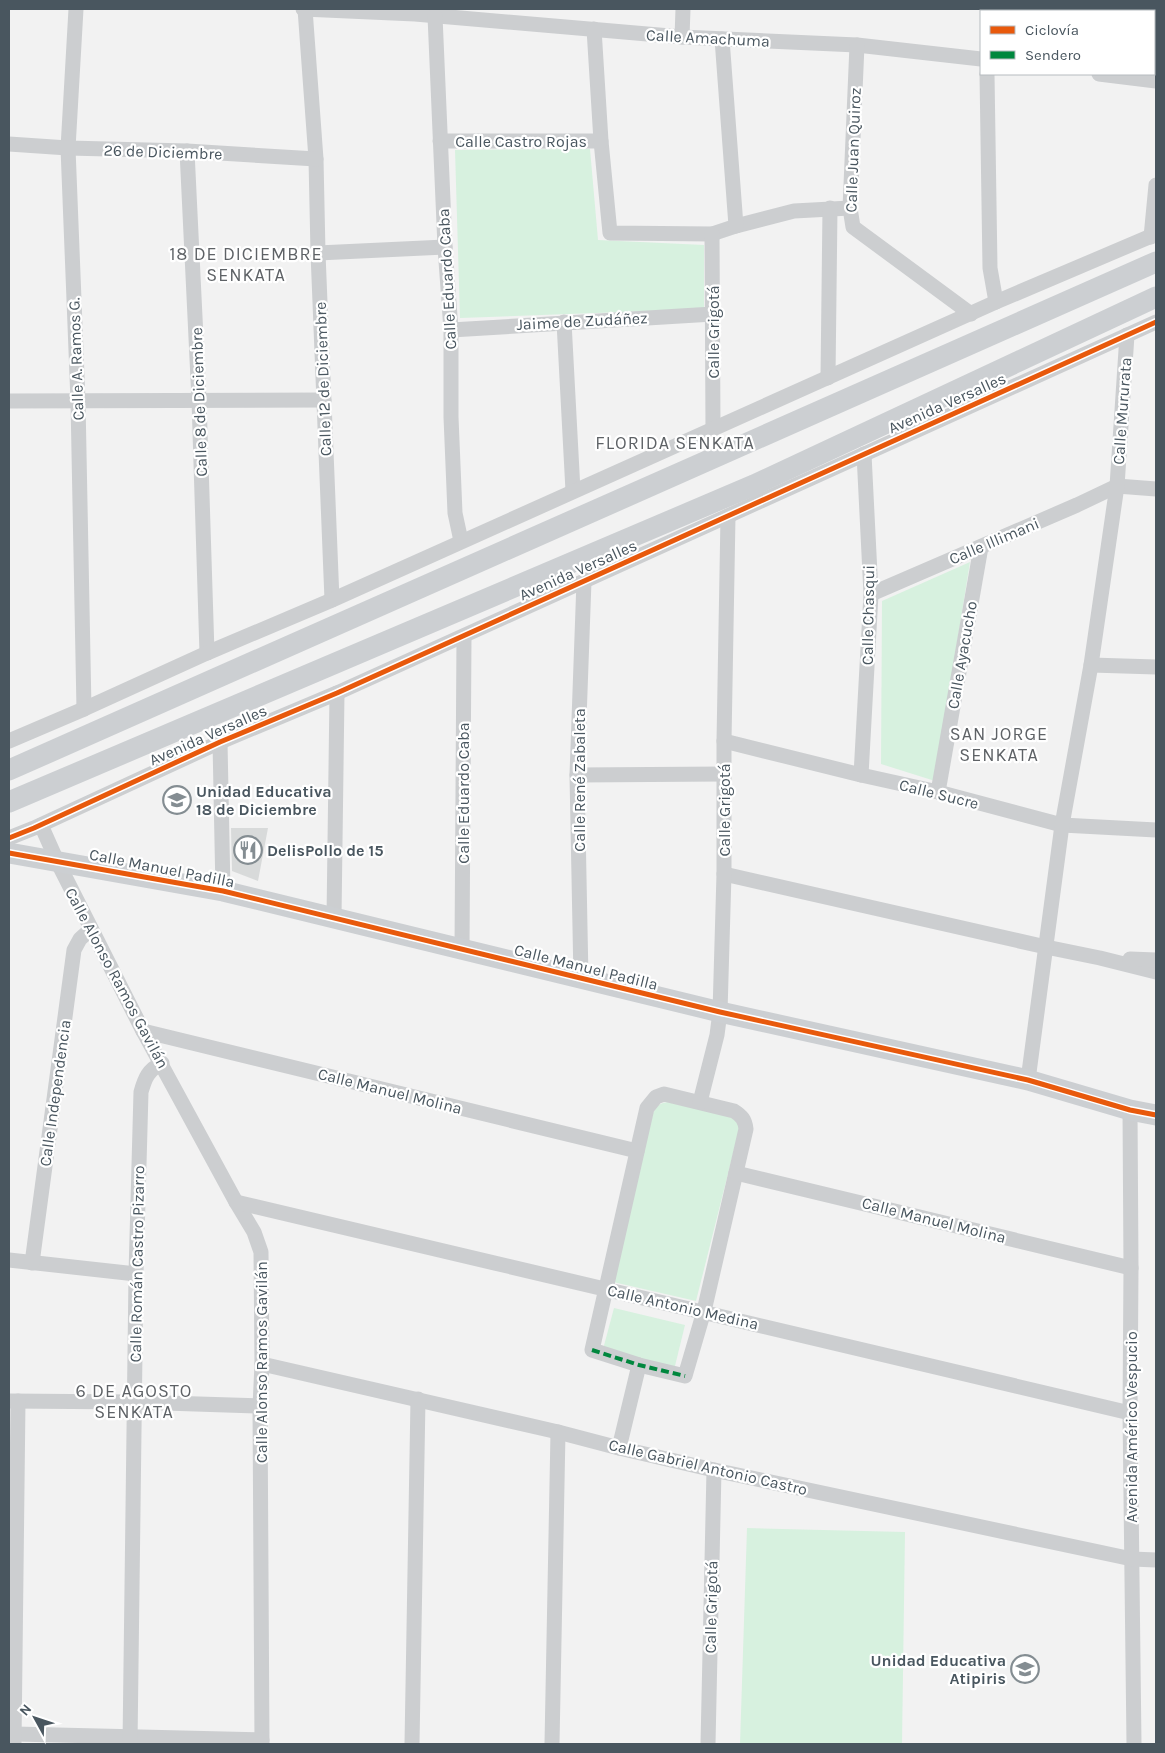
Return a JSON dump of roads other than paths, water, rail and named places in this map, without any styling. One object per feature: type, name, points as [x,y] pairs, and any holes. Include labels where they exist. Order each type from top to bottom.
[{"type":"street","name":"Calle A. Ramos G.","points":[[76,9],[68,148],[78,401],[84,709]]},
{"type":"street","name":"Calle Amachuma","points":[[304,9],[416,11],[435,16],[682,37],[857,45],[980,59]]},
{"type":"street","name":"Calle 12 de Diciembre","points":[[304,9],[316,159],[332,600]]},
{"type":"street","points":[[682,37],[683,9]]},
{"type":"street","name":"Calle Eduardo Caba","points":[[435,16],[451,330],[451,426],[455,513],[461,541]]},
{"type":"street","points":[[594,29],[601,141],[610,233],[712,234],[794,211],[850,208]]},
{"type":"street","points":[[722,39],[736,226]]},
{"type":"street","name":"Calle Juan Quiroz","points":[[857,45],[850,208],[853,227],[972,314]]},
{"type":"street","points":[[987,75],[990,268],[996,302]]},
{"type":"street","points":[[1107,75],[1156,81]]},
{"type":"street","name":"Calle Castro Rojas","points":[[440,141],[601,141]]},
{"type":"street","name":"26 de Diciembre","points":[[9,144],[68,148],[187,151],[316,159]]},
{"type":"street","name":"Calle 8 de Diciembre","points":[[187,151],[199,400],[207,653]]},
{"type":"street","points":[[9,741],[332,600],[996,302],[1154,235],[1156,185]]},
{"type":"street","points":[[828,378],[830,208]]},
{"type":"street","name":"Calle Grigotá","points":[[712,234],[713,429]]},
{"type":"street","points":[[318,253],[446,247]]},
{"type":"street","points":[[9,770],[1156,262]]},
{"type":"street","name":"Avenida Versalles","points":[[9,802],[754,485],[1156,297]]},
{"type":"street","name":"Jaime de Zudáñez","points":[[451,330],[713,314]]},
{"type":"street","points":[[564,322],[573,491]]},
{"type":"street","name":"Avenida Versalles","points":[[9,838],[220,742],[337,693],[464,636],[1156,322]]},
{"type":"street","name":"Calle Mururata","points":[[1028,1080],[1062,825],[1091,666],[1117,486],[1127,335]]},
{"type":"street","points":[[9,401],[324,400]]},
{"type":"street","name":"Calle Chasqui","points":[[861,775],[871,594],[864,454]]},
{"type":"street","points":[[1117,486],[1156,489]]},
{"type":"street","name":"Calle Illimani","points":[[871,594],[1077,506],[1117,486]]},
{"type":"street","name":"Calle Grigotá","points":[[700,1102],[717,1035],[720,1012],[724,874],[728,516]]},
{"type":"street","name":"Calle Ayacucho","points":[[938,792],[981,547]]},
{"type":"street","name":"Calle René Zabaleta","points":[[581,979],[577,775],[584,581]]},
{"type":"street","name":"Calle Eduardo Caba","points":[[462,950],[464,636]]},
{"type":"street","points":[[1091,666],[1156,667]]},
{"type":"street","points":[[334,918],[337,693]]},
{"type":"street","name":"Calle Sucre","points":[[724,741],[938,792],[1062,825],[1156,830]]},
{"type":"street","points":[[220,742],[223,891]]},
{"type":"street","points":[[577,775],[724,774]]},
{"type":"street","name":"Calle Alonso Ramos Gavilán","points":[[41,825],[56,861],[143,1031],[254,1232],[261,1252],[262,1742]]},
{"type":"street","name":"Calle Manuel Padilla","points":[[9,853],[223,891],[720,1012],[1028,1080],[1130,1110],[1156,1115]]},
{"type":"street","points":[[724,874],[1156,972]]},
{"type":"street","name":"Calle Independencia","points":[[32,1263],[74,950],[80,939],[91,929]]},
{"type":"street","points":[[1100,958],[1156,960]]},
{"type":"street","name":"Calle Manuel Molina","points":[[143,1031],[637,1150]]},
{"type":"street","name":"Calle Román Castro Pizarro","points":[[130,1740],[136,1274],[141,1092],[146,1075],[152,1068],[162,1063]]},
{"type":"street","points":[[664,1094],[700,1102],[734,1112],[741,1116],[746,1122],[746,1129],[704,1311],[685,1376],[639,1365],[592,1350],[647,1108],[656,1097],[664,1094]]},
{"type":"street","name":"Avenida Américo Vespucio","points":[[1130,1110],[1130,1413],[1134,1744]]},
{"type":"street","name":"Calle Manuel Molina","points":[[736,1173],[1131,1268]]},
{"type":"street","name":"Calle Antonio Medina","points":[[236,1202],[1130,1413]]},
{"type":"street","points":[[9,1260],[136,1274]]},
{"type":"street","name":"Calle Gabriel Antonio Castro","points":[[262,1364],[418,1399],[714,1470],[1132,1559],[1156,1560]]},
{"type":"street","points":[[619,1448],[639,1365]]},
{"type":"street","points":[[412,1744],[418,1399]]},
{"type":"street","points":[[260,1406],[13,1401],[12,1520],[14,1739],[262,1742]]},
{"type":"street","points":[[552,1744],[558,1432]]},
{"type":"street","name":"Calle Grigotá","points":[[708,1744],[714,1470]]},
{"type":"place","name":"Unidad Educativa 18 de Diciembre","points":[[177,800]]},
{"type":"place","name":"DelisPollo de 15","points":[[248,850]]},
{"type":"place","name":"Unidad Educativa Atipiris","points":[[1025,1669]]},
{"type":"district","name":"18 DE DICIEMBRE SENKATA","points":[[246,264]]},
{"type":"district","name":"FLORIDA SENKATA","points":[[675,443]]},
{"type":"district","name":"SAN JORGE SENKATA","points":[[999,744]]},
{"type":"district","name":"6 DE AGOSTO SENKATA","points":[[134,1401]]}]
